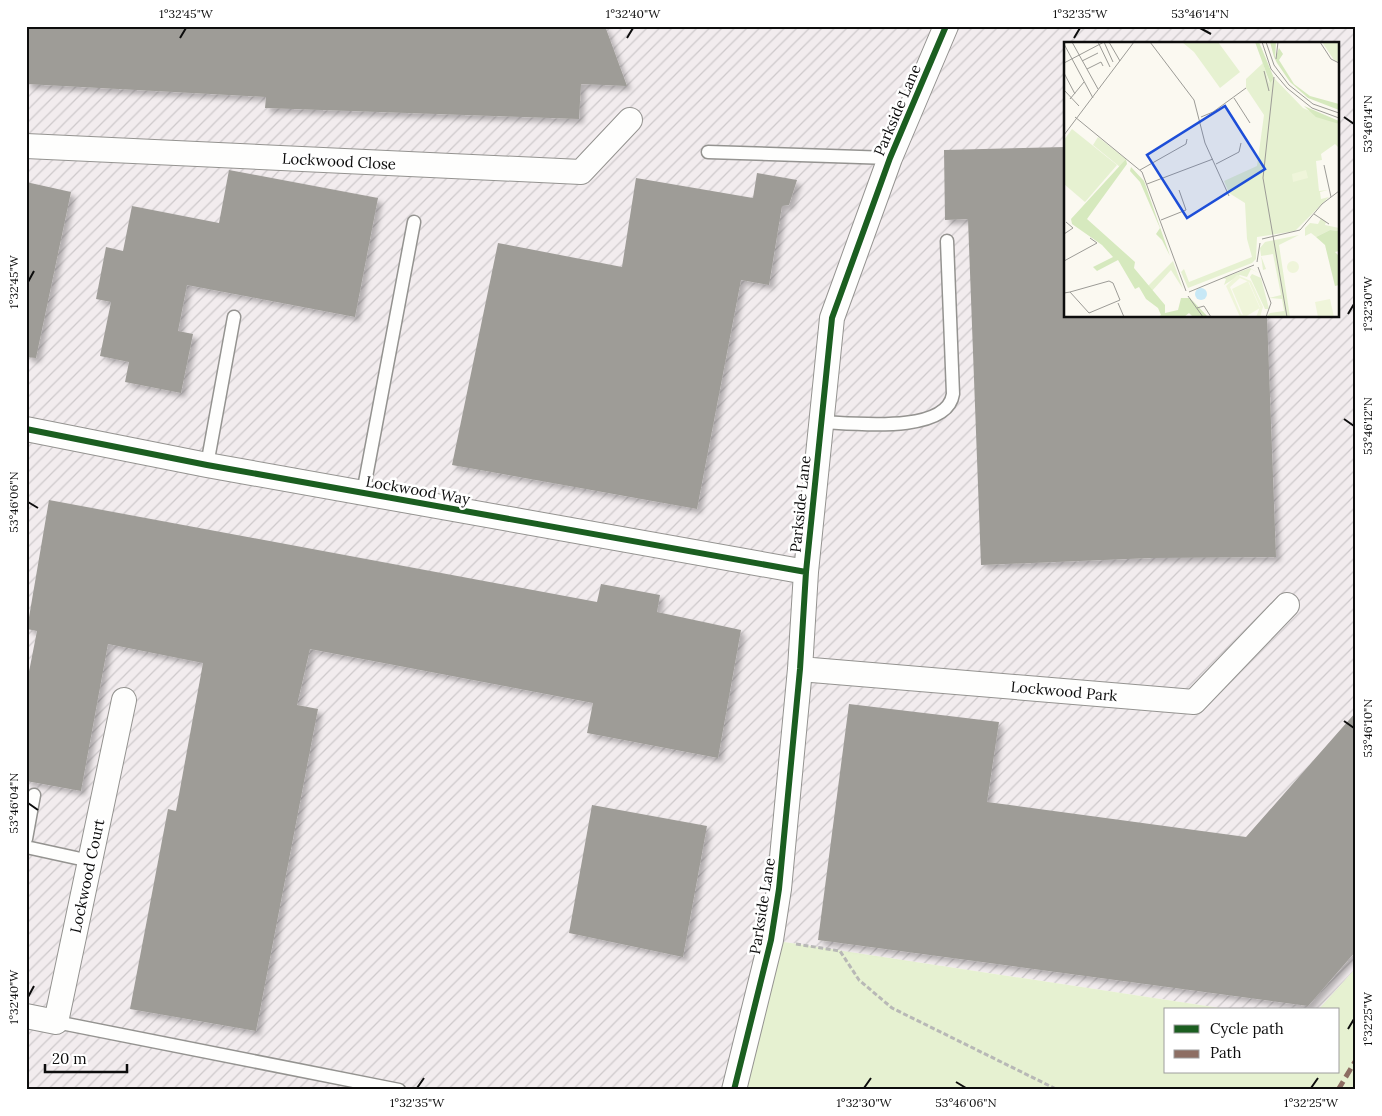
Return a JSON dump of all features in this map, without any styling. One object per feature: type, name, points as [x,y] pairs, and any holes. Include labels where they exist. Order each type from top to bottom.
[{"type":"street","name":"Parkside Lane","points":[[734,1090],[771,940],[779,889],[800,669],[806,572],[832,318],[890,158],[946,26]]},
{"type":"street","name":"Lockwood Close","points":[[26,146],[580,172],[630,120]]},
{"type":"street","name":"Lockwood Way","points":[[26,429],[207,465],[806,572]]},
{"type":"street","name":"Lockwood Park","points":[[800,669],[1194,702],[1287,606]]},
{"type":"street","name":"Lockwood Court","points":[[56,1022],[124,700]]},
{"type":"street","points":[[26,1016],[56,1022]]},
{"type":"lane","points":[[708,152],[890,158]]},
{"type":"lane","points":[[363,493],[414,222]]},
{"type":"lane","points":[[821,422],[879,424],[922,420],[938,415],[949,404],[953,394],[947,241]]},
{"type":"lane","points":[[207,465],[234,317]]},
{"type":"lane","points":[[26,839],[34,795]]},
{"type":"lane","points":[[26,847],[90,861]]},
{"type":"lane","points":[[56,1022],[399,1090]]},
{"type":"path","points":[[771,940],[840,951],[859,980],[892,1008],[1058,1090]]},
{"type":"shaded area","points":[[26,26],[1356,26],[1356,968],[1320,1008],[1220,1008],[771,940],[743,1090],[26,1090]]},
{"type":"green space","points":[[771,940],[1220,1008],[1164,1008],[1164,1074],[1340,1074],[1340,1008],[1320,1008],[1356,968],[1356,1090],[743,1090]]},
{"type":"building","points":[[26,26],[605,26],[627,86],[581,84],[579,119],[265,108],[266,97],[26,84]]},
{"type":"building","points":[[1064,147],[1064,318],[1267,318],[1276,557],[1151,558],[981,565],[968,219],[945,220],[944,150]]},
{"type":"building","points":[[229,170],[378,198],[355,317],[187,285],[178,331],[193,334],[181,393],[125,382],[129,362],[100,356],[111,302],[96,299],[106,247],[123,251],[132,206],[219,223]]},
{"type":"building","points":[[757,173],[797,180],[789,205],[782,206],[769,285],[741,280],[697,509],[452,465],[498,243],[622,267],[636,178],[753,198]]},
{"type":"building","points":[[26,182],[71,192],[36,358],[26,357]]},
{"type":"building","points":[[49,500],[597,602],[601,584],[660,595],[657,612],[741,630],[718,758],[587,733],[593,703],[310,649],[297,705],[318,709],[256,1031],[130,1009],[168,809],[176,811],[203,663],[108,644],[81,791],[26,781],[26,687],[37,631],[27,629]]},
{"type":"building","points":[[849,704],[999,722],[987,802],[1246,837],[1356,712],[1356,951],[1308,1006],[818,940]]},
{"type":"building","points":[[592,805],[707,826],[683,957],[569,933]]},
{"type":"marked path","points":[[1338,1090],[1356,1060]]},
{"type":"cycle path","points":[[734,1090],[771,940],[779,889],[800,669],[806,572],[832,318],[890,158],[946,26]]},
{"type":"cycle path","points":[[26,429],[207,465],[806,572]]}]
